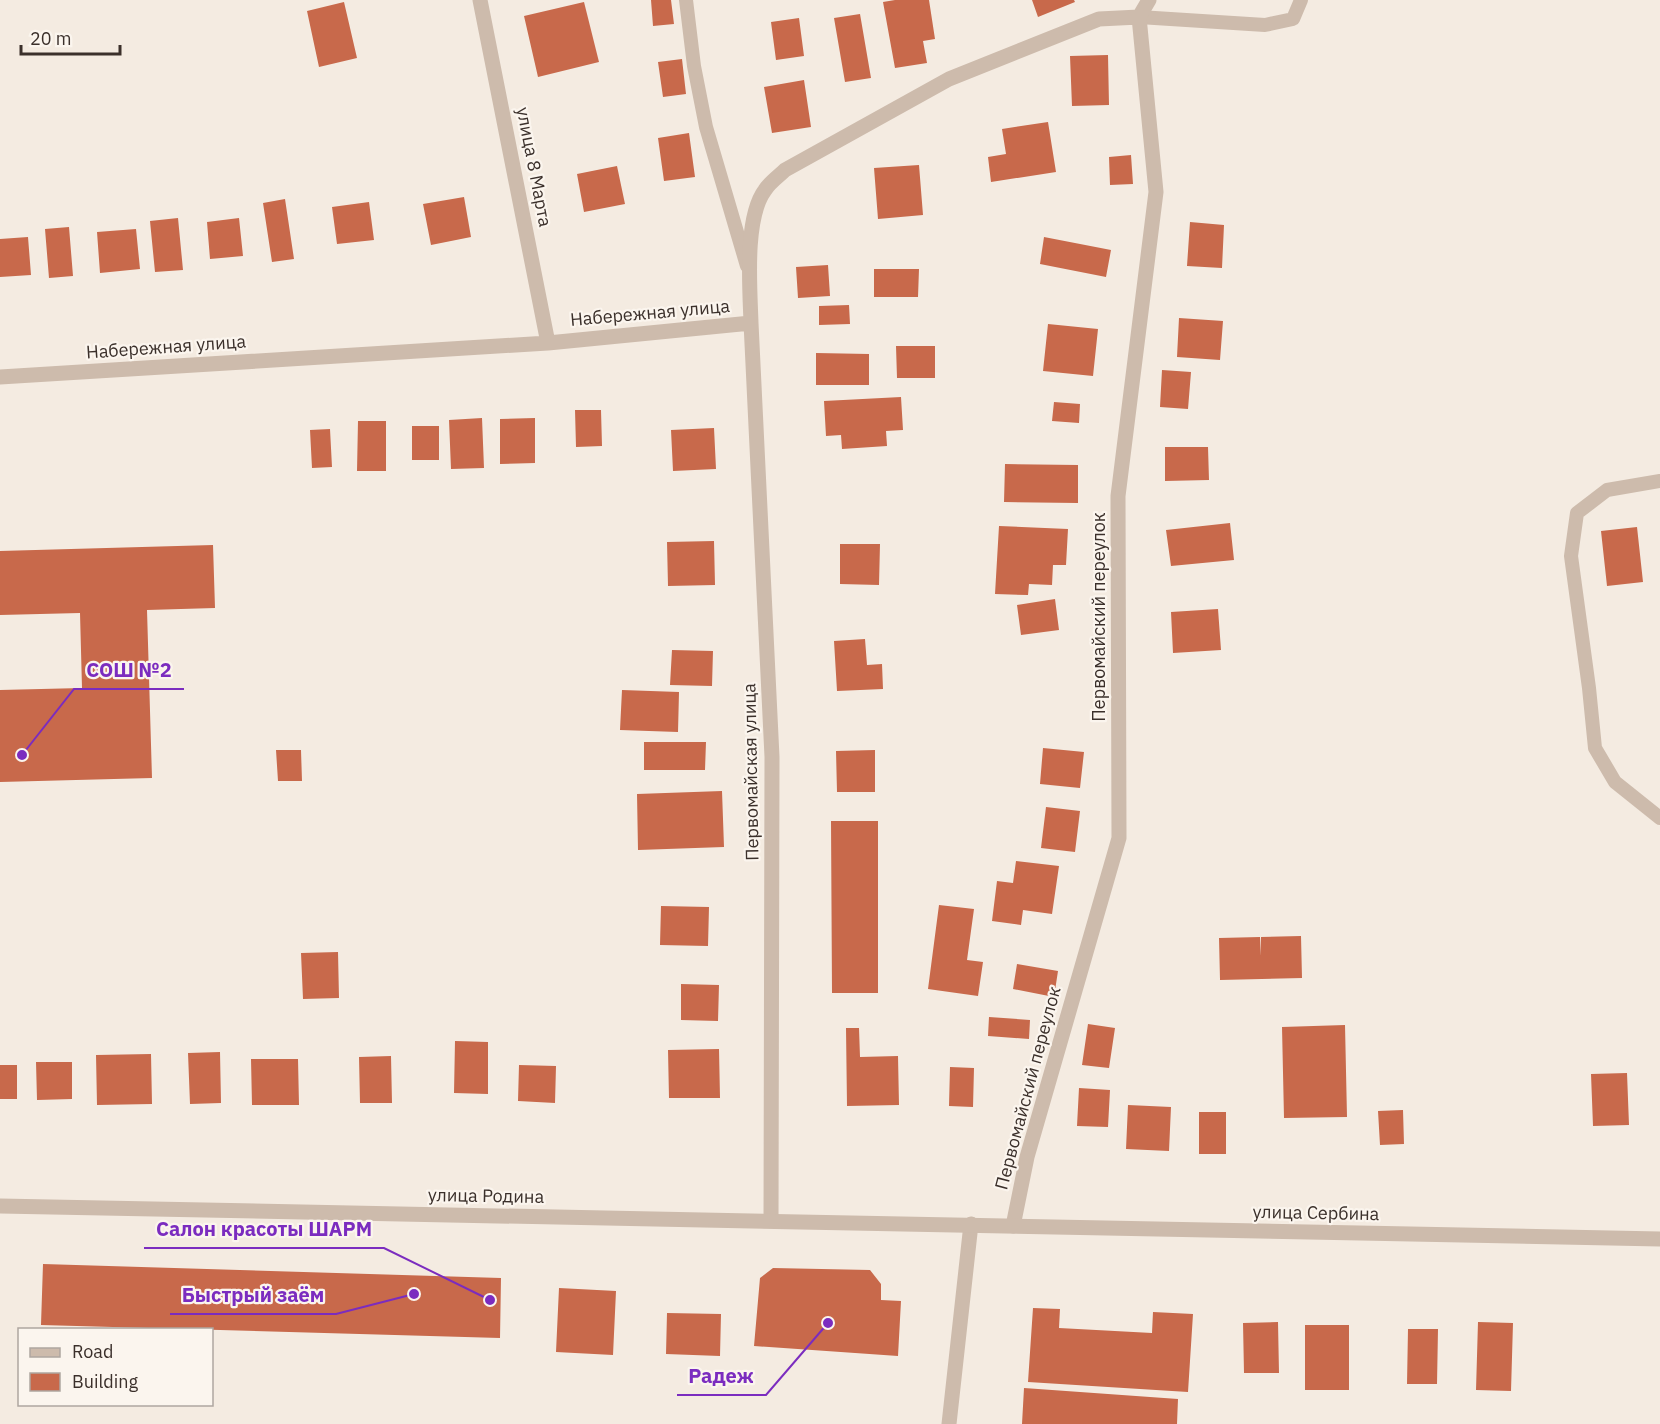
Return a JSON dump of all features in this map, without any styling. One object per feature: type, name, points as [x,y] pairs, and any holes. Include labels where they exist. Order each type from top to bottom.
[{"type":"street","name":"улица 8 Марта","points":[[480,0],[548,343]]},
{"type":"street","points":[[1138,17],[1149,0]]},
{"type":"street","name":"Набережная улица","points":[[0,377],[548,343],[751,323],[750,252],[755,212],[764,190],[785,170],[949,79],[1099,19],[1138,17]]},
{"type":"street","name":"Первомайский переулок","points":[[1013,1226],[1027,1157],[1119,838],[1118,496],[1156,192],[1138,17]]},
{"type":"street","name":"Первомайская улица","points":[[751,323],[772,757],[771,1220]]},
{"type":"street","name":"улица Родина","points":[[0,1206],[970,1224]]},
{"type":"street","points":[[949,1424],[970,1224]]},
{"type":"street","name":"улица Сербина","points":[[970,1224],[1660,1239]]},
{"type":"lane","points":[[686,0],[694,66],[706,127],[750,278]]},
{"type":"lane","points":[[1138,17],[1265,25],[1293,19],[1301,0]]},
{"type":"lane","points":[[1660,481],[1607,490],[1577,513],[1571,556],[1595,748],[1615,782],[1660,818]]},
{"type":"building","points":[[651,0],[671,0],[674,24],[653,26]]},
{"type":"building","points":[[929,0],[935,39],[923,41],[927,63],[895,68],[883,2]]},
{"type":"building","points":[[1032,0],[1074,0],[1075,2],[1038,17]]},
{"type":"building","points":[[344,2],[357,58],[319,67],[307,11]]},
{"type":"building","points":[[584,2],[599,62],[538,77],[524,16]]},
{"type":"building","points":[[860,14],[871,78],[845,82],[834,18]]},
{"type":"building","points":[[799,18],[804,56],[776,60],[771,22]]},
{"type":"building","points":[[1108,55],[1109,105],[1072,106],[1070,56]]},
{"type":"building","points":[[682,59],[686,94],[663,97],[658,62]]},
{"type":"building","points":[[804,80],[811,127],[772,133],[764,87]]},
{"type":"building","points":[[1048,122],[1056,172],[991,182],[988,157],[1006,154],[1002,129]]},
{"type":"building","points":[[689,133],[695,177],[664,181],[658,138]]},
{"type":"building","points":[[1131,155],[1133,184],[1110,185],[1109,157]]},
{"type":"building","points":[[919,165],[923,215],[878,219],[874,168]]},
{"type":"building","points":[[617,166],[625,204],[584,212],[577,174]]},
{"type":"building","points":[[464,197],[471,237],[431,245],[423,204]]},
{"type":"building","points":[[285,199],[294,259],[272,262],[263,203]]},
{"type":"building","points":[[369,202],[374,240],[337,244],[332,207]]},
{"type":"building","points":[[178,218],[183,270],[155,272],[150,221]]},
{"type":"building","points":[[239,218],[243,256],[210,259],[207,222]]},
{"type":"building","points":[[1190,222],[1224,225],[1222,268],[1187,266]]},
{"type":"building","points":[[69,227],[73,276],[49,278],[45,229]]},
{"type":"building","points":[[136,229],[140,269],[100,273],[97,232]]},
{"type":"building","points":[[28,237],[31,275],[0,277],[0,239]]},
{"type":"building","points":[[1044,237],[1111,250],[1106,277],[1040,264]]},
{"type":"building","points":[[828,265],[830,296],[798,298],[796,267]]},
{"type":"building","points":[[874,269],[919,269],[918,297],[874,297]]},
{"type":"building","points":[[849,305],[850,324],[819,325],[819,306]]},
{"type":"building","points":[[1179,318],[1223,321],[1220,360],[1177,357]]},
{"type":"building","points":[[1048,324],[1098,329],[1093,376],[1043,371]]},
{"type":"building","points":[[896,346],[935,346],[935,378],[897,378]]},
{"type":"building","points":[[816,353],[869,354],[869,385],[816,385]]},
{"type":"building","points":[[1162,370],[1191,372],[1188,409],[1160,407]]},
{"type":"building","points":[[901,397],[903,430],[886,431],[887,446],[842,449],[841,435],[826,436],[824,401]]},
{"type":"building","points":[[1054,402],[1080,404],[1079,423],[1052,421]]},
{"type":"building","points":[[575,410],[601,410],[602,446],[576,447]]},
{"type":"building","points":[[482,418],[484,468],[451,469],[449,420]]},
{"type":"building","points":[[535,418],[535,463],[500,464],[500,419]]},
{"type":"building","points":[[358,421],[386,421],[386,471],[357,471]]},
{"type":"building","points":[[412,426],[439,426],[439,460],[412,460]]},
{"type":"building","points":[[714,428],[716,469],[673,471],[671,430]]},
{"type":"building","points":[[330,429],[332,467],[312,468],[310,430]]},
{"type":"building","points":[[1165,447],[1208,447],[1209,480],[1165,481]]},
{"type":"building","points":[[1005,464],[1078,465],[1078,503],[1004,502]]},
{"type":"building","points":[[1230,523],[1234,560],[1171,566],[1166,530]]},
{"type":"building","points":[[999,526],[1068,529],[1066,565],[1053,565],[1052,585],[1029,584],[1028,595],[995,594]]},
{"type":"building","points":[[1637,527],[1643,582],[1607,586],[1601,531]]},
{"type":"building","points":[[714,541],[715,585],[668,586],[667,542]]},
{"type":"building","points":[[840,544],[880,544],[879,585],[840,584]]},
{"type":"building","points":[[213,545],[215,608],[147,610],[152,778],[0,782],[0,690],[82,688],[80,613],[0,615],[0,551]]},
{"type":"building","points":[[1055,599],[1059,630],[1021,635],[1017,605]]},
{"type":"building","points":[[1218,609],[1221,650],[1173,653],[1171,612]]},
{"type":"building","points":[[865,639],[867,665],[882,664],[883,689],[837,691],[834,641]]},
{"type":"building","points":[[672,650],[713,651],[712,686],[670,685]]},
{"type":"building","points":[[622,690],[679,692],[678,732],[620,730]]},
{"type":"building","points":[[644,742],[706,742],[705,770],[644,770]]},
{"type":"building","points":[[1043,748],[1084,752],[1080,788],[1040,784]]},
{"type":"building","points":[[276,750],[301,750],[302,781],[278,781]]},
{"type":"building","points":[[875,750],[875,792],[837,792],[836,751]]},
{"type":"building","points":[[722,791],[724,847],[638,850],[637,794]]},
{"type":"building","points":[[1046,807],[1080,811],[1075,852],[1041,848]]},
{"type":"building","points":[[831,821],[878,821],[878,993],[832,993]]},
{"type":"building","points":[[1016,861],[1059,866],[1052,914],[1023,910],[1021,925],[992,921],[997,881],[1013,883]]},
{"type":"building","points":[[939,905],[974,909],[967,960],[983,962],[978,996],[928,989]]},
{"type":"building","points":[[661,906],[709,907],[708,946],[660,945]]},
{"type":"building","points":[[1301,936],[1302,978],[1220,980],[1219,938],[1260,937],[1261,956],[1261,937]]},
{"type":"building","points":[[338,952],[339,998],[303,999],[301,953]]},
{"type":"building","points":[[1017,964],[1058,971],[1054,997],[1013,989]]},
{"type":"building","points":[[681,984],[719,985],[718,1021],[681,1020]]},
{"type":"building","points":[[989,1017],[1030,1020],[1029,1039],[988,1036]]},
{"type":"building","points":[[1088,1024],[1115,1028],[1109,1068],[1082,1065]]},
{"type":"building","points":[[1345,1025],[1347,1117],[1284,1118],[1282,1027]]},
{"type":"building","points":[[846,1028],[859,1028],[860,1057],[898,1056],[899,1105],[847,1106]]},
{"type":"building","points":[[455,1041],[488,1042],[488,1094],[454,1093]]},
{"type":"building","points":[[719,1049],[720,1098],[669,1098],[668,1050]]},
{"type":"building","points":[[220,1052],[221,1103],[190,1104],[188,1053]]},
{"type":"building","points":[[151,1054],[152,1104],[97,1105],[96,1055]]},
{"type":"building","points":[[391,1056],[392,1103],[360,1103],[359,1057]]},
{"type":"building","points":[[251,1059],[298,1059],[299,1105],[252,1105]]},
{"type":"building","points":[[36,1062],[72,1062],[72,1099],[37,1100]]},
{"type":"building","points":[[0,1065],[17,1065],[17,1099],[0,1099]]},
{"type":"building","points":[[519,1065],[556,1066],[555,1103],[518,1101]]},
{"type":"building","points":[[950,1067],[974,1068],[973,1107],[949,1106]]},
{"type":"building","points":[[1627,1073],[1629,1125],[1593,1126],[1591,1074]]},
{"type":"building","points":[[1079,1088],[1110,1090],[1108,1127],[1077,1126]]},
{"type":"building","points":[[1128,1105],[1171,1107],[1169,1151],[1126,1149]]},
{"type":"building","points":[[1403,1110],[1404,1144],[1380,1145],[1378,1111]]},
{"type":"building","points":[[1199,1112],[1226,1112],[1226,1154],[1199,1154]]},
{"type":"building","points":[[43,1264],[501,1278],[500,1338],[213,1330],[213,1328],[41,1325]]},
{"type":"building","points":[[773,1268],[870,1270],[881,1284],[881,1300],[901,1301],[898,1356],[754,1346],[760,1278]]},
{"type":"building","points":[[559,1288],[616,1291],[613,1355],[556,1352]]},
{"type":"building","points":[[1033,1308],[1060,1309],[1059,1328],[1152,1333],[1153,1312],[1193,1314],[1188,1392],[1028,1382]]},
{"type":"building","points":[[667,1313],[721,1314],[720,1356],[666,1354]]},
{"type":"building","points":[[1278,1322],[1279,1373],[1244,1373],[1243,1323]]},
{"type":"building","points":[[1478,1322],[1513,1323],[1511,1391],[1476,1390]]},
{"type":"building","points":[[1305,1325],[1349,1325],[1349,1390],[1305,1390]]},
{"type":"building","points":[[1408,1329],[1438,1329],[1437,1384],[1407,1384]]},
{"type":"building","points":[[1024,1388],[1178,1399],[1177,1424],[1022,1424]]},
{"type":"place","name":"СОШ №2","points":[[22,755]]},
{"type":"place","name":"Быстрый заём","points":[[414,1294]]},
{"type":"place","name":"Салон красоты ШАРМ","points":[[490,1300]]},
{"type":"place","name":"Радеж","points":[[828,1323]]}]
